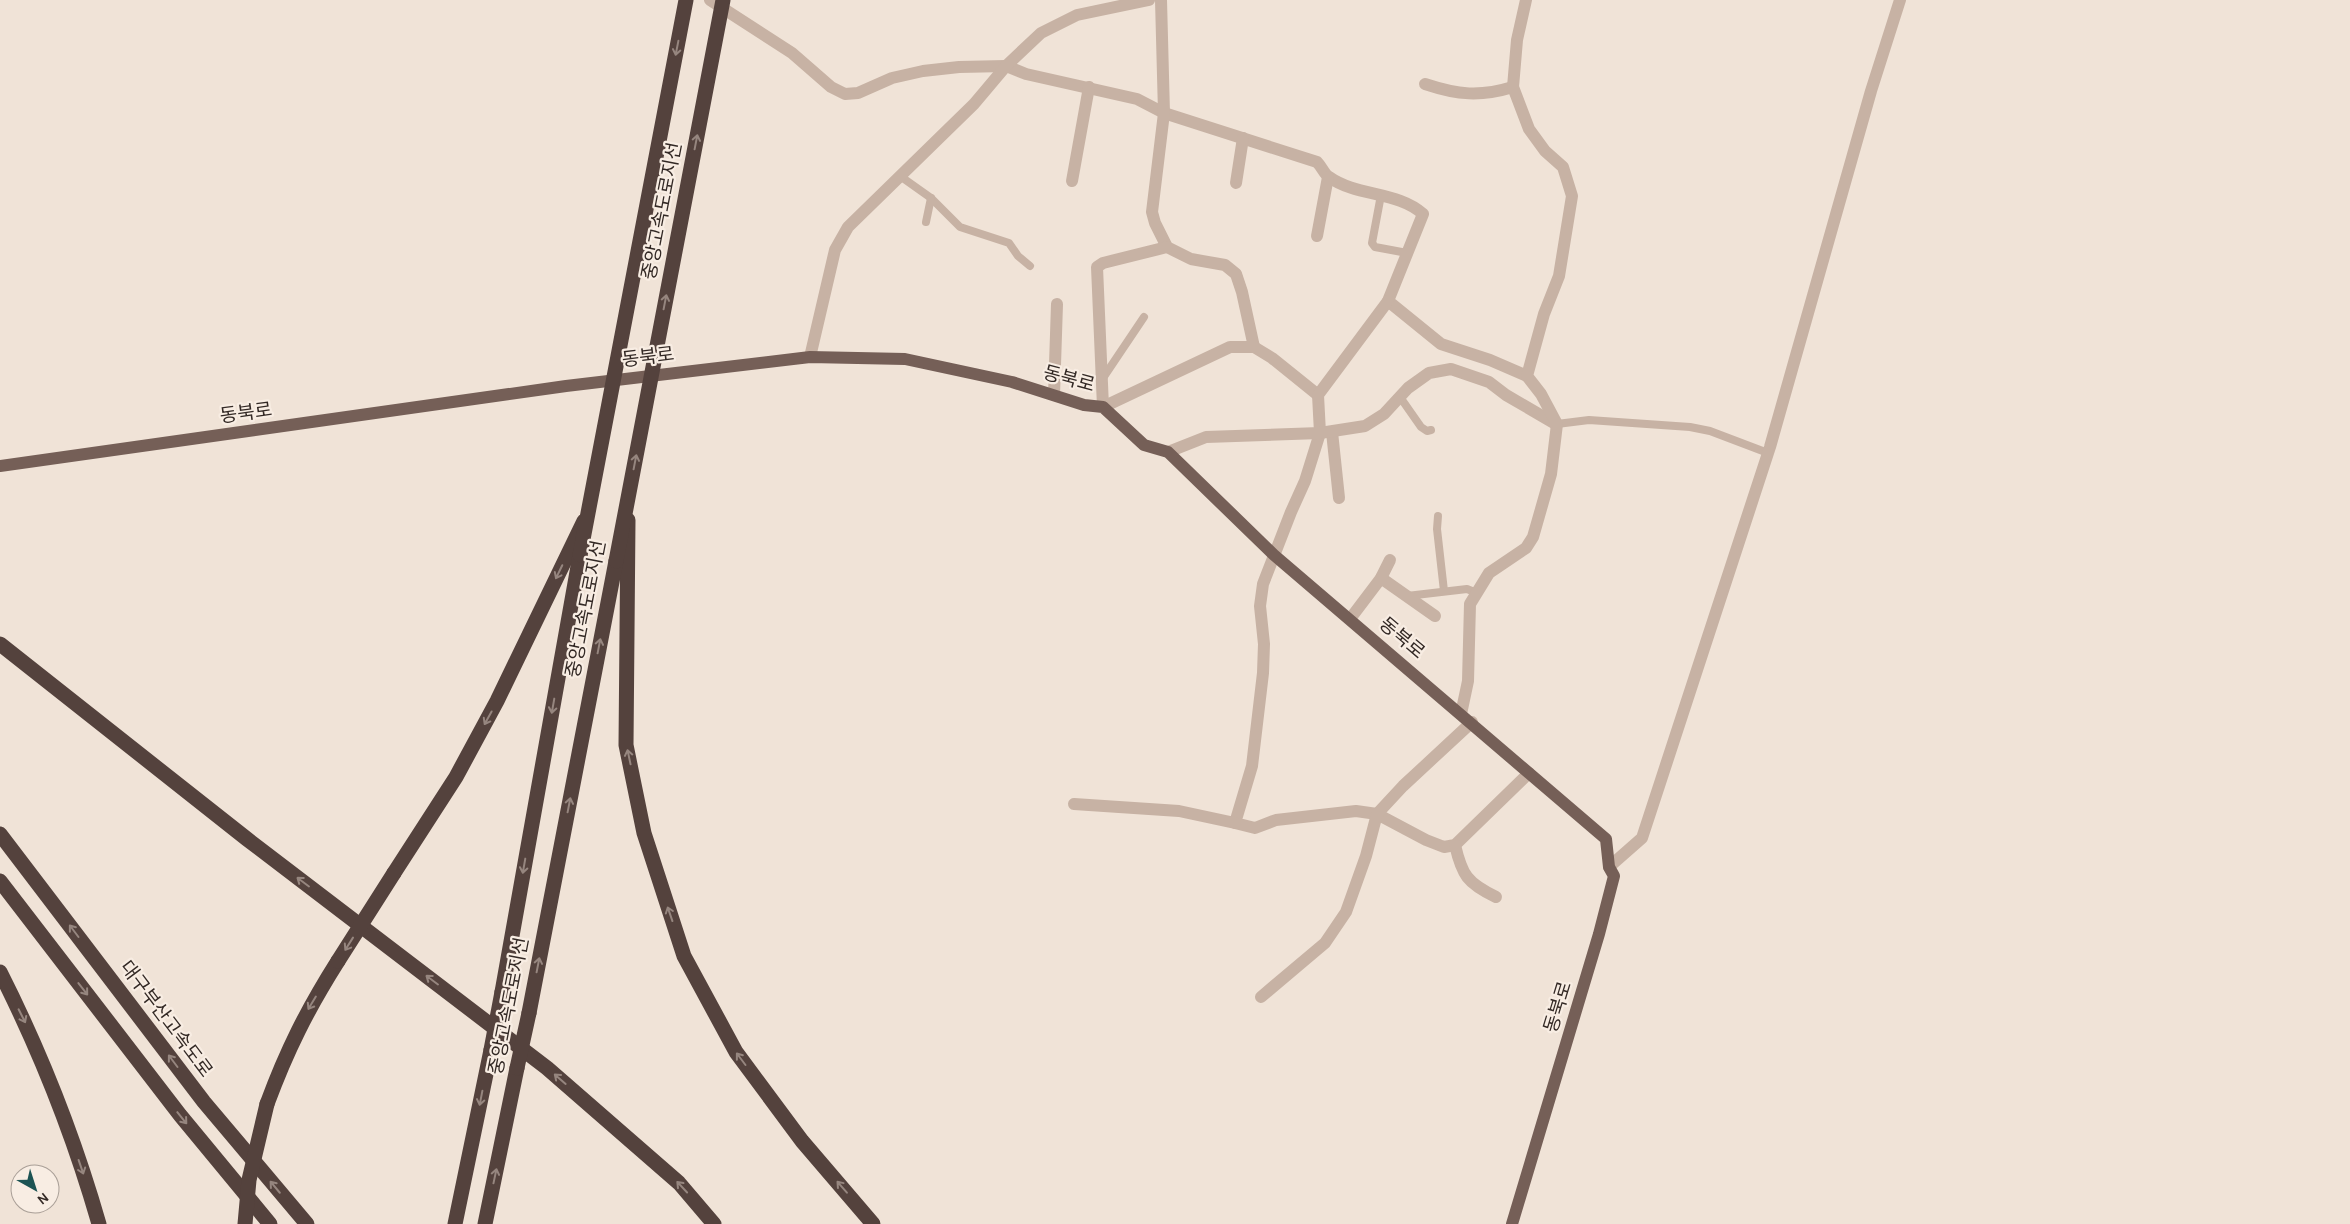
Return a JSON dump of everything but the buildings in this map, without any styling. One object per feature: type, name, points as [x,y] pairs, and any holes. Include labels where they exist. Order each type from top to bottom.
[{"type":"highway","name":"중앙고속도로지선","points":[[456,1224],[502,992],[580,555],[686,0]]},
{"type":"highway","name":"중앙고속도로지선","points":[[485,1224],[616,561],[723,0]]},
{"type":"highway","points":[[628,496],[626,745],[644,833],[665,900],[684,956],[736,1052],[802,1141],[873,1224]]},
{"type":"highway","points":[[245,1224],[249,1180],[267,1104],[286,1054],[311,1005],[456,777],[497,701],[588,513]]},
{"type":"highway","points":[[0,644],[246,839],[547,1068],[679,1183],[714,1224]]},
{"type":"highway","name":"대구부산고속도로","points":[[0,834],[204,1102],[307,1224]]},
{"type":"highway","points":[[0,881],[180,1115],[270,1224]]},
{"type":"highway","points":[[0,972],[32,1036],[61,1109],[89,1188],[99,1224]]},
{"type":"main road","name":"동북로","points":[[0,466],[575,385],[810,357],[905,359],[1012,382],[1084,405],[1103,407],[1144,444],[1168,452],[1274,554],[1606,839],[1609,867],[1614,876],[1599,934],[1512,1224]]},
{"type":"street","points":[[710,0],[792,52],[831,86],[845,94],[858,93],[892,78],[923,71],[960,67],[1006,66],[1026,74],[1137,99],[1164,113],[1317,162],[1328,177],[1344,184],[1414,205],[1424,214],[1388,301],[1318,395]]},
{"type":"street","points":[[810,357],[834,250],[848,228],[974,104],[1006,66],[1041,33],[1077,15],[1149,0]]},
{"type":"street","points":[[1161,0],[1164,113],[1152,212],[1155,223],[1167,247],[1191,259],[1225,266],[1236,274],[1242,292],[1254,347]]},
{"type":"street","points":[[1526,0],[1517,40],[1513,87],[1528,129],[1545,151],[1563,167],[1572,196],[1559,276],[1544,314],[1527,376]]},
{"type":"street","points":[[1609,867],[1642,838],[1768,453],[1871,91],[1900,0]]},
{"type":"street","points":[[1425,84],[1463,95],[1486,93],[1513,87]]},
{"type":"street","points":[[1072,181],[1089,87]]},
{"type":"street","points":[[1236,183],[1242,138]]},
{"type":"street","points":[[1317,236],[1328,177]]},
{"type":"street","points":[[1167,247],[1103,263],[1097,267],[1103,407],[1230,347],[1254,347],[1272,358],[1318,395],[1339,498]]},
{"type":"street","points":[[1388,301],[1441,344],[1490,360],[1527,376],[1541,394],[1557,424],[1551,474],[1532,537],[1526,548],[1489,573],[1470,604],[1468,681],[1461,714]]},
{"type":"street","points":[[1054,395],[1057,304]]},
{"type":"street","points":[[1168,452],[1206,437],[1326,432],[1365,426],[1384,414],[1408,388],[1429,374],[1451,369],[1489,382],[1506,396],[1557,424]]},
{"type":"street","points":[[1235,823],[1252,766],[1263,673],[1264,644],[1260,606],[1263,584],[1326,432]]},
{"type":"street","points":[[1350,619],[1382,578],[1390,560]]},
{"type":"street","points":[[1382,578],[1435,616]]},
{"type":"street","points":[[1261,997],[1326,943],[1346,912],[1366,856],[1377,814],[1403,786],[1472,722]]},
{"type":"street","points":[[1074,804],[1179,811],[1255,828],[1276,820],[1356,811],[1377,814],[1426,840],[1444,847],[1456,845],[1529,773]]},
{"type":"street","points":[[1456,845],[1460,866],[1468,881],[1496,897]]},
{"type":"lane","points":[[900,176],[931,198],[960,227],[1009,243],[1018,256],[1030,266]]},
{"type":"lane","points":[[1380,195],[1372,243],[1375,246],[1407,253]]},
{"type":"lane","points":[[926,222],[931,198]]},
{"type":"lane","points":[[1102,379],[1122,352],[1144,316]]},
{"type":"lane","points":[[1400,397],[1421,427],[1428,431],[1431,430]]},
{"type":"lane","points":[[1557,424],[1589,420],[1690,427],[1710,431],[1768,453]]},
{"type":"lane","points":[[1438,516],[1437,529],[1444,591]]},
{"type":"lane","points":[[1406,596],[1467,589],[1477,593]]}]
